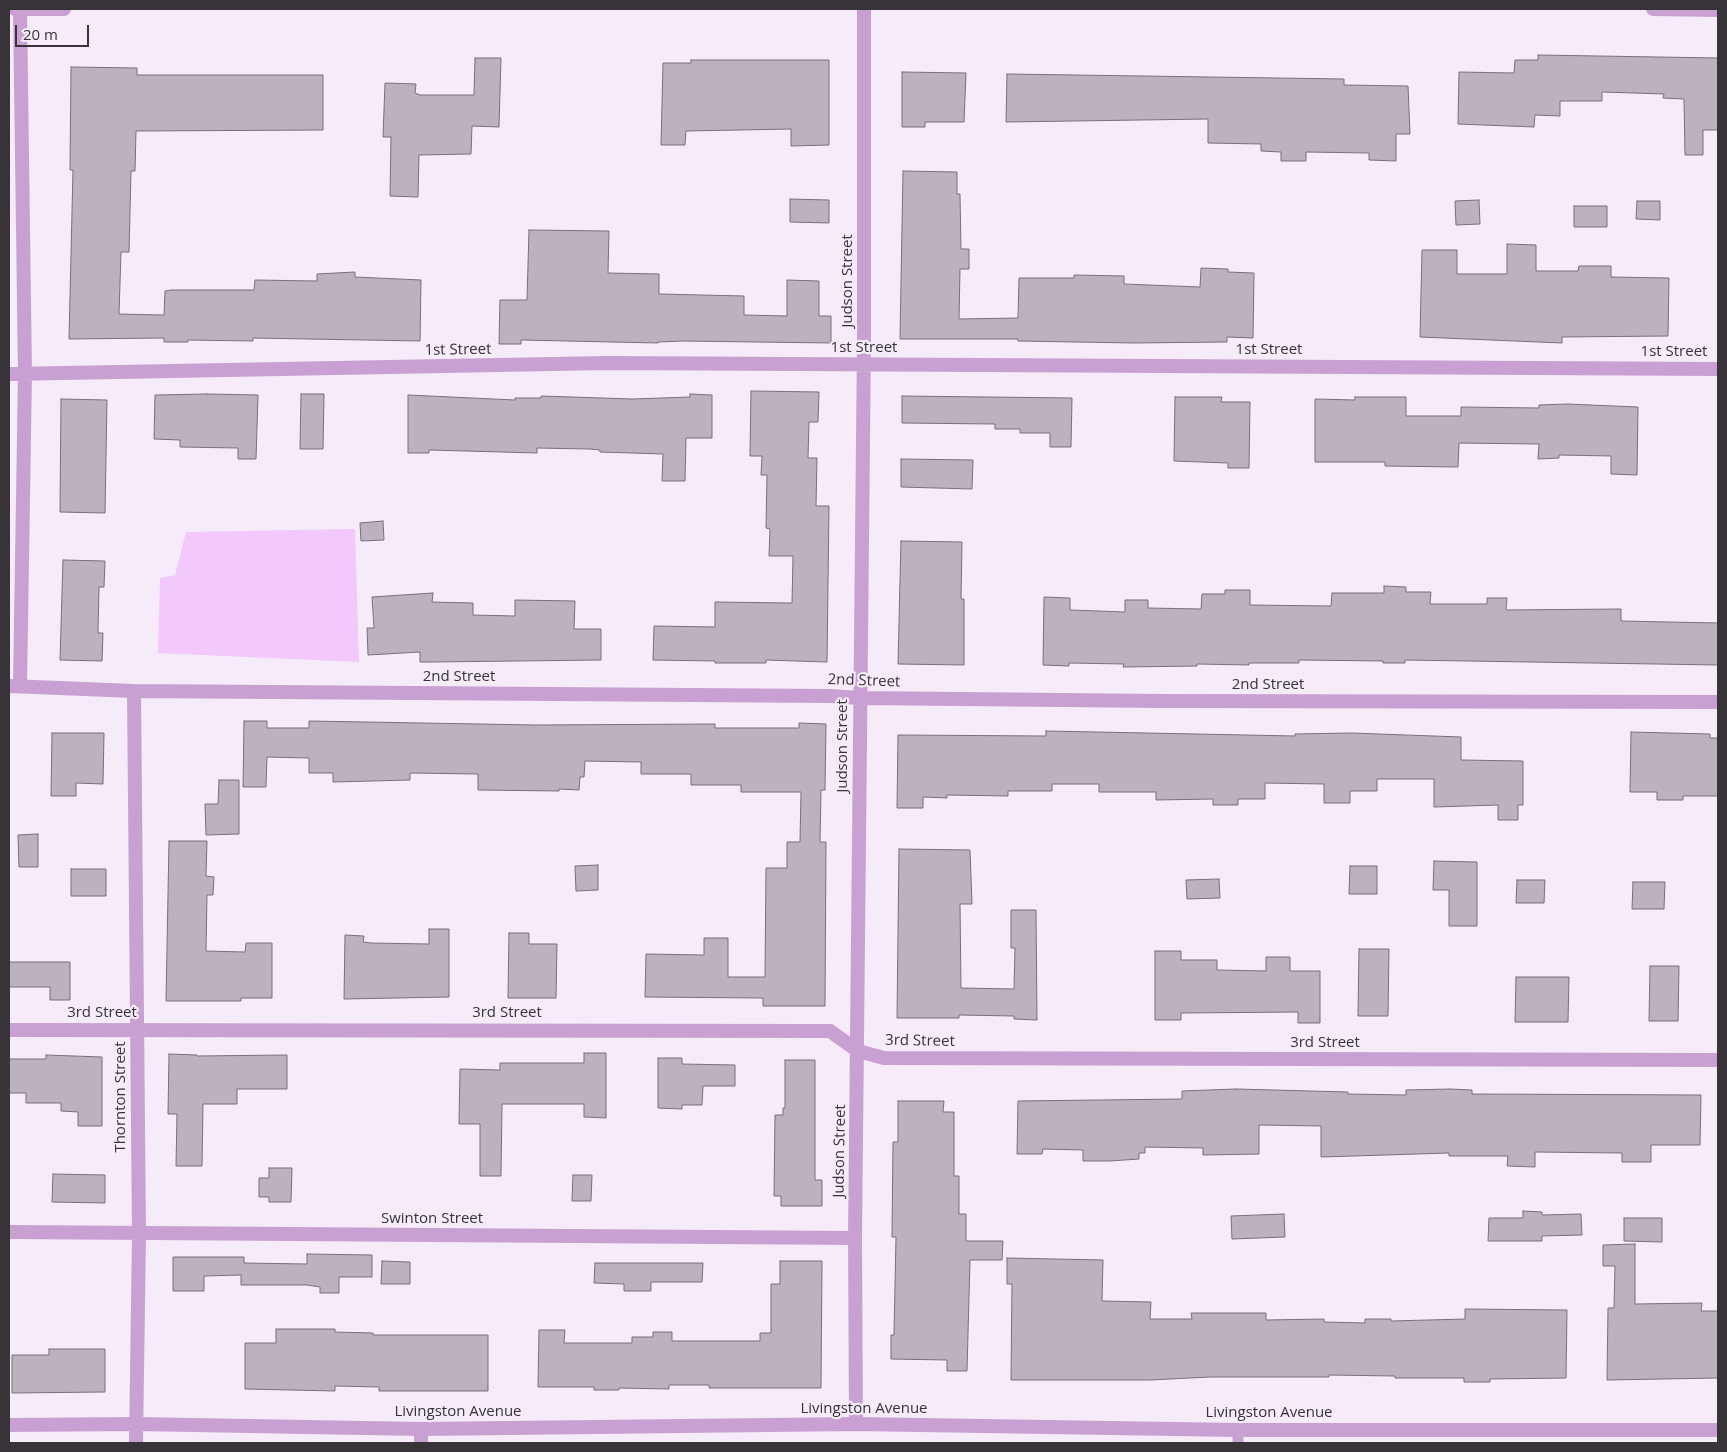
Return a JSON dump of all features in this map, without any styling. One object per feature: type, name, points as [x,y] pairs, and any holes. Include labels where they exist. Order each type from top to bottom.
[{"type":"street","points":[[14,9],[64,9]]},
{"type":"street","points":[[14,686],[25,374],[20,9]]},
{"type":"street","name":"Judson Street","points":[[856,1424],[855,1238],[858,1050],[864,9]]},
{"type":"street","points":[[1653,9],[1718,10]]},
{"type":"street","name":"1st Street","points":[[9,374],[607,363],[1718,369]]},
{"type":"street","name":"2nd Street","points":[[14,686],[134,691],[820,696],[860,698],[1718,702]]},
{"type":"street","name":"Thornton Street","points":[[134,691],[139,1234],[136,1443]]},
{"type":"street","name":"3rd Street","points":[[9,1030],[137,1028],[830,1031],[858,1050],[884,1058],[1718,1060]]},
{"type":"street","name":"Swinton Street","points":[[9,1232],[855,1238]]},
{"type":"street","name":"Livingston Avenue","points":[[9,1425],[136,1424],[421,1429],[856,1424],[1238,1437],[1718,1430]]},
{"type":"street","points":[[421,1429],[421,1443]]},
{"type":"shaded area","points":[[355,529],[359,662],[158,653],[160,578],[175,575],[186,532]]},
{"type":"building","points":[[1538,55],[1718,58],[1718,130],[1703,130],[1703,155],[1685,155],[1684,99],[1663,98],[1664,94],[1602,92],[1602,101],[1560,101],[1560,116],[1535,115],[1534,127],[1458,124],[1459,72],[1514,73],[1515,60],[1538,60]]},
{"type":"building","points":[[475,58],[501,58],[499,127],[472,126],[471,154],[419,155],[418,197],[390,196],[391,137],[383,137],[385,83],[416,84],[415,93],[420,95],[474,95]]},
{"type":"building","points":[[691,60],[829,60],[829,145],[791,146],[791,129],[686,131],[685,145],[661,145],[663,63],[691,63]]},
{"type":"building","points":[[71,67],[137,68],[137,75],[323,75],[323,130],[136,131],[135,171],[131,171],[129,252],[121,252],[119,314],[164,315],[165,291],[254,290],[255,280],[317,281],[317,274],[355,272],[355,277],[421,280],[420,341],[253,338],[253,341],[188,340],[188,342],[164,342],[164,338],[69,339],[73,170],[70,170]]},
{"type":"building","points":[[902,72],[966,73],[964,122],[925,122],[925,127],[902,127]]},
{"type":"building","points":[[1007,74],[1344,79],[1344,85],[1408,86],[1410,134],[1396,134],[1396,161],[1369,160],[1369,153],[1306,152],[1306,161],[1281,161],[1281,152],[1261,151],[1261,144],[1208,143],[1208,119],[1006,122]]},
{"type":"building","points":[[903,171],[957,172],[957,194],[960,194],[961,249],[969,249],[969,269],[960,269],[959,319],[1018,318],[1019,278],[1074,278],[1074,275],[1124,276],[1124,284],[1200,287],[1201,268],[1228,269],[1228,272],[1254,273],[1253,338],[1227,337],[1227,342],[1134,343],[1018,341],[1018,339],[900,339]]},
{"type":"building","points":[[790,199],[829,200],[829,223],[790,222]]},
{"type":"building","points":[[1479,200],[1480,224],[1456,225],[1455,201]]},
{"type":"building","points":[[1637,201],[1660,201],[1660,220],[1636,219]]},
{"type":"building","points":[[1574,206],[1607,206],[1607,227],[1574,227]]},
{"type":"building","points":[[529,230],[609,231],[608,273],[659,274],[659,294],[744,296],[744,315],[787,316],[787,280],[819,281],[819,316],[831,316],[831,343],[684,341],[658,343],[521,340],[521,344],[499,344],[500,300],[527,300]]},
{"type":"building","points":[[1507,244],[1536,245],[1536,271],[1578,271],[1579,266],[1611,266],[1611,277],[1669,278],[1668,336],[1562,337],[1562,343],[1420,337],[1422,250],[1457,250],[1457,274],[1507,274]]},
{"type":"building","points":[[751,391],[819,392],[818,422],[809,422],[808,458],[817,458],[816,506],[829,506],[827,662],[766,660],[766,663],[715,663],[715,661],[653,660],[654,626],[715,627],[715,602],[792,603],[793,556],[769,556],[770,529],[766,528],[767,475],[761,475],[762,456],[750,456]]},
{"type":"building","points":[[301,394],[324,394],[323,449],[300,449]]},
{"type":"building","points":[[690,394],[712,395],[712,438],[686,438],[685,481],[662,481],[663,454],[600,452],[600,450],[590,449],[537,448],[537,453],[429,450],[429,453],[408,453],[408,395],[515,400],[515,398],[541,398],[541,396],[633,399],[690,397]]},
{"type":"building","points":[[155,395],[258,395],[256,459],[238,459],[238,448],[180,447],[180,440],[154,439]]},
{"type":"building","points":[[902,396],[1072,398],[1071,447],[1050,447],[1050,433],[1020,433],[1020,429],[995,429],[995,424],[902,423]]},
{"type":"building","points":[[1175,397],[1222,397],[1221,402],[1250,402],[1249,468],[1228,468],[1228,463],[1174,461]]},
{"type":"building","points":[[1355,397],[1406,397],[1406,416],[1461,416],[1461,407],[1539,408],[1539,405],[1567,404],[1638,407],[1637,475],[1611,474],[1611,456],[1559,455],[1559,458],[1538,459],[1539,444],[1459,443],[1458,467],[1385,466],[1385,462],[1315,462],[1315,399],[1355,400]]},
{"type":"building","points":[[61,399],[107,400],[105,513],[60,512]]},
{"type":"building","points":[[901,459],[973,460],[972,489],[901,487]]},
{"type":"building","points":[[383,521],[384,540],[361,541],[360,523]]},
{"type":"building","points":[[901,541],[962,542],[961,599],[964,599],[964,665],[898,664]]},
{"type":"building","points":[[63,560],[105,561],[104,587],[99,587],[98,633],[103,633],[102,661],[60,660]]},
{"type":"building","points":[[1384,586],[1406,587],[1406,592],[1431,592],[1430,604],[1487,604],[1487,598],[1507,598],[1506,610],[1621,609],[1621,621],[1718,623],[1718,665],[1405,660],[1405,663],[1383,663],[1383,661],[1299,660],[1299,663],[1249,663],[1249,665],[1197,664],[1197,666],[1123,667],[1124,664],[1069,663],[1069,666],[1043,665],[1044,597],[1070,598],[1070,610],[1125,612],[1125,600],[1148,600],[1148,608],[1201,609],[1202,594],[1225,594],[1225,590],[1250,590],[1250,605],[1331,606],[1332,593],[1384,593]]},
{"type":"building","points":[[433,593],[432,602],[473,603],[473,615],[515,616],[515,600],[575,601],[574,629],[601,629],[601,660],[420,662],[420,652],[368,655],[367,628],[374,628],[372,597]]},
{"type":"building","points":[[244,721],[267,721],[267,728],[309,728],[309,721],[535,725],[715,724],[715,728],[799,728],[799,723],[826,724],[825,790],[821,790],[820,842],[826,842],[825,1006],[763,1006],[763,998],[645,997],[646,954],[704,955],[704,938],[728,938],[728,977],[765,977],[766,868],[787,868],[787,842],[800,842],[801,792],[741,792],[741,785],[691,785],[691,774],[641,774],[641,762],[585,761],[584,777],[580,777],[579,790],[478,790],[478,774],[410,773],[410,780],[333,782],[333,773],[309,773],[309,758],[267,757],[266,787],[243,787]]},
{"type":"building","points":[[1046,731],[1295,736],[1295,734],[1351,733],[1461,737],[1461,760],[1523,761],[1523,805],[1518,805],[1518,820],[1498,820],[1498,805],[1434,807],[1434,779],[1377,779],[1377,791],[1350,791],[1350,803],[1324,803],[1324,784],[1265,783],[1265,799],[1238,799],[1238,805],[1213,805],[1213,799],[1156,800],[1156,792],[1099,792],[1099,784],[1052,784],[1052,791],[1008,791],[1008,796],[947,795],[947,798],[923,797],[923,808],[897,808],[898,735],[1046,736]]},
{"type":"building","points":[[1631,732],[1710,734],[1710,738],[1718,738],[1718,796],[1683,796],[1683,800],[1657,800],[1657,792],[1630,792]]},
{"type":"building","points":[[52,733],[104,733],[103,784],[76,783],[76,796],[51,796]]},
{"type":"building","points":[[219,780],[239,780],[239,834],[206,835],[205,804],[218,804]]},
{"type":"building","points":[[38,834],[38,867],[19,867],[18,835]]},
{"type":"building","points":[[169,841],[207,841],[206,876],[214,877],[213,895],[207,895],[206,951],[245,952],[246,943],[272,943],[272,998],[241,998],[241,1001],[166,1001]]},
{"type":"building","points":[[899,849],[970,850],[972,904],[960,904],[961,988],[1014,989],[1015,948],[1011,948],[1011,910],[1036,910],[1037,1020],[1014,1019],[1014,1016],[959,1015],[959,1018],[897,1018]]},
{"type":"building","points":[[1434,861],[1477,862],[1477,926],[1449,926],[1449,890],[1433,890]]},
{"type":"building","points":[[598,865],[598,890],[576,891],[575,866]]},
{"type":"building","points":[[1350,866],[1377,866],[1377,894],[1349,894]]},
{"type":"building","points":[[71,869],[106,869],[106,896],[71,896]]},
{"type":"building","points":[[1219,879],[1220,898],[1187,899],[1186,880]]},
{"type":"building","points":[[1517,880],[1545,880],[1544,903],[1516,903]]},
{"type":"building","points":[[1633,882],[1665,882],[1664,909],[1632,909]]},
{"type":"building","points":[[429,929],[449,929],[449,997],[344,999],[345,935],[364,936],[363,942],[371,943],[429,944]]},
{"type":"building","points":[[509,933],[529,933],[529,944],[557,944],[556,998],[508,998]]},
{"type":"building","points":[[1359,949],[1389,949],[1388,1016],[1358,1016]]},
{"type":"building","points":[[1155,951],[1181,951],[1181,960],[1217,960],[1217,970],[1266,971],[1266,957],[1290,957],[1290,971],[1320,971],[1320,1023],[1298,1023],[1298,1012],[1181,1013],[1181,1020],[1155,1020]]},
{"type":"building","points":[[9,962],[70,962],[70,1000],[50,1000],[50,987],[9,987]]},
{"type":"building","points":[[1650,966],[1679,966],[1678,1021],[1649,1021]]},
{"type":"building","points":[[1516,977],[1569,977],[1568,1022],[1515,1022]]},
{"type":"building","points":[[584,1053],[606,1053],[606,1118],[584,1117],[584,1104],[502,1104],[501,1176],[480,1176],[480,1124],[459,1124],[460,1069],[500,1070],[500,1063],[584,1063]]},
{"type":"building","points":[[169,1054],[197,1056],[287,1055],[287,1089],[237,1089],[237,1104],[203,1104],[202,1166],[176,1166],[177,1114],[168,1114]]},
{"type":"building","points":[[46,1055],[102,1057],[102,1126],[78,1126],[78,1112],[61,1111],[61,1103],[26,1103],[26,1093],[9,1093],[9,1059],[46,1059]]},
{"type":"building","points":[[658,1058],[682,1058],[682,1064],[735,1065],[735,1086],[703,1086],[702,1105],[682,1105],[682,1109],[658,1108]]},
{"type":"building","points":[[785,1060],[815,1060],[815,1180],[822,1180],[822,1206],[781,1206],[781,1196],[774,1196],[775,1115],[783,1115],[783,1108],[785,1108]]},
{"type":"building","points":[[1236,1089],[1406,1095],[1406,1090],[1450,1089],[1472,1090],[1472,1094],[1701,1095],[1700,1145],[1651,1145],[1651,1162],[1622,1162],[1622,1153],[1535,1152],[1535,1167],[1507,1166],[1508,1156],[1449,1156],[1449,1153],[1321,1157],[1321,1126],[1259,1125],[1259,1154],[1203,1155],[1203,1148],[1145,1147],[1145,1153],[1139,1153],[1139,1159],[1083,1161],[1083,1150],[1043,1149],[1042,1154],[1017,1154],[1018,1101],[1182,1099],[1182,1091]]},
{"type":"building","points":[[898,1101],[944,1101],[943,1112],[954,1112],[954,1176],[959,1176],[959,1214],[966,1214],[966,1241],[1003,1241],[1002,1260],[970,1260],[967,1371],[947,1371],[947,1360],[891,1359],[891,1335],[894,1335],[896,1237],[892,1237],[893,1142],[898,1142]]},
{"type":"building","points":[[269,1168],[292,1168],[291,1202],[269,1202],[269,1197],[259,1197],[259,1178],[269,1178]]},
{"type":"building","points":[[53,1174],[105,1175],[105,1203],[52,1202]]},
{"type":"building","points":[[573,1175],[592,1175],[591,1201],[572,1201]]},
{"type":"building","points":[[1523,1211],[1542,1212],[1542,1215],[1581,1214],[1582,1235],[1542,1236],[1542,1241],[1488,1241],[1489,1218],[1523,1218]]},
{"type":"building","points":[[1284,1214],[1285,1237],[1232,1239],[1231,1216]]},
{"type":"building","points":[[1624,1218],[1662,1218],[1662,1242],[1624,1241]]},
{"type":"building","points":[[1635,1244],[1635,1304],[1702,1303],[1701,1311],[1718,1311],[1718,1378],[1607,1380],[1608,1308],[1614,1308],[1615,1266],[1603,1266],[1603,1245]]},
{"type":"building","points":[[307,1254],[372,1255],[372,1277],[339,1277],[339,1293],[320,1293],[320,1287],[307,1285],[241,1285],[241,1275],[204,1276],[204,1291],[173,1291],[173,1257],[244,1257],[244,1263],[307,1264]]},
{"type":"building","points":[[1007,1258],[1103,1260],[1102,1301],[1151,1302],[1150,1319],[1192,1319],[1191,1313],[1266,1313],[1266,1320],[1324,1319],[1324,1322],[1365,1323],[1365,1319],[1391,1319],[1391,1321],[1465,1319],[1465,1309],[1567,1310],[1566,1378],[1490,1379],[1490,1382],[1464,1382],[1464,1378],[1395,1378],[1395,1376],[1329,1375],[1329,1377],[1210,1377],[1150,1380],[1011,1380],[1012,1284],[1007,1284]]},
{"type":"building","points":[[382,1261],[410,1262],[410,1284],[381,1284]]},
{"type":"building","points":[[780,1261],[822,1261],[821,1388],[709,1388],[709,1385],[669,1385],[669,1389],[619,1388],[619,1390],[594,1390],[594,1387],[538,1387],[539,1330],[565,1330],[564,1343],[632,1343],[632,1337],[653,1337],[653,1332],[672,1332],[672,1341],[760,1341],[760,1333],[771,1333],[771,1284],[780,1284]]},
{"type":"building","points":[[595,1263],[703,1263],[702,1282],[651,1282],[651,1291],[624,1291],[624,1284],[594,1283]]},
{"type":"building","points":[[276,1329],[335,1329],[335,1332],[373,1333],[373,1335],[488,1335],[488,1391],[379,1391],[379,1387],[335,1386],[335,1391],[245,1389],[245,1343],[276,1343]]},
{"type":"building","points":[[49,1349],[105,1349],[105,1392],[12,1393],[12,1355],[49,1355]]}]
